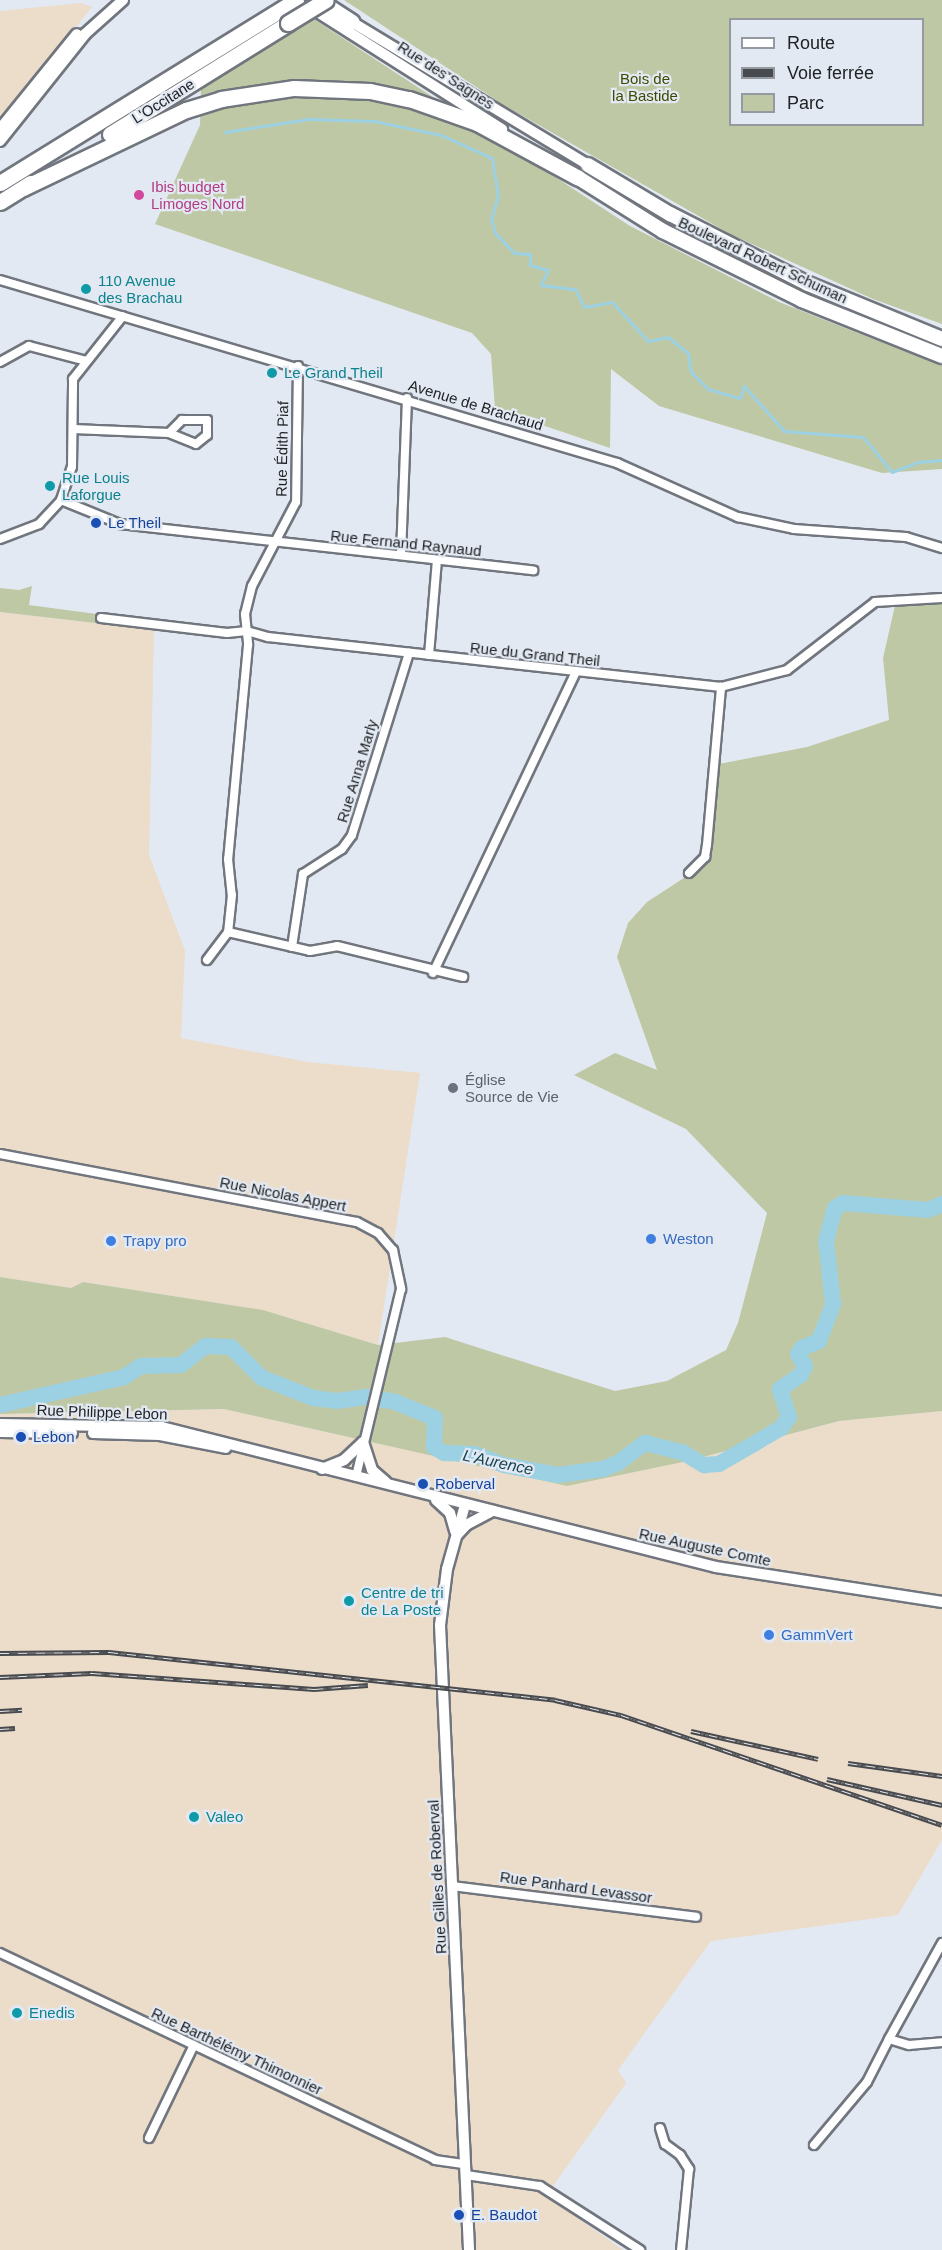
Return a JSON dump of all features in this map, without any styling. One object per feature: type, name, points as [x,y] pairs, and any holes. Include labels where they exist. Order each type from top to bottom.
[{"type":"highway","name":"L'Occitane","points":[[0,183],[277,7],[296,0]]},
{"type":"highway","points":[[318,0],[352,22]]},
{"type":"highway","name":"L'Occitane","points":[[0,202],[326,0]]},
{"type":"highway","points":[[23,188],[151,123],[186,110],[231,97],[294,88],[370,91],[409,99],[477,123],[577,177]]},
{"type":"main road","name":"Boulevard Robert Schuman","points":[[588,165],[670,214],[808,284],[942,339]]},
{"type":"main road","name":"Boulevard Robert Schuman","points":[[577,177],[663,231],[802,300],[942,356]]},
{"type":"street","points":[[0,129],[78,32],[111,0]]},
{"type":"street","points":[[0,141],[86,34],[123,0]]},
{"type":"street","name":"Rue des Sagnes","points":[[296,0],[577,177]]},
{"type":"street","name":"Rue des Sagnes","points":[[313,0],[588,165]]},
{"type":"street","name":"Avenue de Brachaud","points":[[0,280],[407,398],[617,462],[738,517],[794,529],[906,537],[942,548]]},
{"type":"street","points":[[0,539],[39,524],[61,500],[72,467],[72,380],[123,315]]},
{"type":"street","points":[[0,362],[29,345],[86,361]]},
{"type":"street","name":"Rue Édith Piaf","points":[[247,631],[245,614],[252,586],[296,502],[298,366]]},
{"type":"street","points":[[401,555],[407,398]]},
{"type":"street","points":[[73,429],[169,433]]},
{"type":"street","name":"Rue Fernand Raynaud","points":[[61,500],[120,524],[533,570]]},
{"type":"street","points":[[429,655],[437,561]]},
{"type":"street","name":"Rue du Grand Theil","points":[[101,618],[227,633],[247,631],[268,637],[721,687],[787,670],[875,602],[942,598]]},
{"type":"street","points":[[207,960],[228,932],[232,895],[228,859],[247,631]]},
{"type":"street","name":"Rue Anna Marly","points":[[291,947],[303,874],[342,849],[352,835],[409,653]]},
{"type":"street","points":[[433,973],[576,672]]},
{"type":"street","points":[[689,873],[705,857],[721,687]]},
{"type":"street","points":[[228,932],[310,951],[338,946],[433,973],[463,977]]},
{"type":"street","name":"Rue Nicolas Appert","points":[[0,1154],[357,1222],[378,1233],[393,1250],[401,1289],[356,1477]]},
{"type":"street","name":"Rue Philippe Lebon","points":[[0,1424],[162,1427],[465,1505]]},
{"type":"street","name":"Rue Philippe Lebon","points":[[0,1432],[160,1435],[286,1463],[306,1464]]},
{"type":"street","points":[[321,1469],[345,1460],[363,1442],[372,1470],[392,1486]]},
{"type":"street","points":[[433,1497],[450,1513],[456,1536]]},
{"type":"street","name":"Rue Auguste Comte","points":[[465,1505],[716,1567],[942,1602]]},
{"type":"street","name":"Rue Gilles de Roberval","points":[[465,1505],[447,1569],[440,1625],[469,2250]]},
{"type":"street","points":[[456,1536],[466,1525],[492,1511]]},
{"type":"street","name":"Rue Panhard Levassor","points":[[452,1886],[696,1917]]},
{"type":"street","points":[[814,2145],[867,2082],[942,1943]]},
{"type":"street","name":"Rue Barthélémy Thimonnier","points":[[0,1953],[435,2160],[540,2186],[640,2250]]},
{"type":"street","points":[[889,2039],[909,2044],[942,2042]]},
{"type":"street","points":[[149,2138],[194,2045]]},
{"type":"street","points":[[660,2128],[666,2144],[680,2155],[689,2169],[681,2250]]},
{"type":"shaded area","points":[[81,3],[92,7],[0,123],[0,11]]},
{"type":"shaded area","points":[[0,612],[154,630],[149,855],[185,951],[181,1038],[308,1062],[420,1073],[378,1345],[263,1310],[83,1282],[71,1288],[0,1277]]},
{"type":"shaded area","points":[[224,1409],[567,1486],[688,1461],[839,1421],[942,1411],[942,1840],[898,1915],[711,1941],[618,2070],[626,2083],[546,2196],[623,2250],[0,2250],[0,1414]]},
{"type":"green space","name":"Bois de la Bastide","points":[[344,0],[942,0],[942,324],[873,299],[732,235],[502,104]]},
{"type":"green space","points":[[312,18],[630,226],[779,302],[942,366],[942,469],[882,473],[659,406],[611,369],[610,448],[495,409],[491,354],[472,333],[155,224],[200,125],[201,88]]},
{"type":"green space","points":[[32,586],[29,605],[104,615],[104,624],[0,612],[0,588],[19,590]]},
{"type":"green space","points":[[896,601],[942,601],[942,1411],[839,1421],[688,1461],[567,1486],[224,1409],[0,1414],[0,1277],[71,1288],[83,1282],[263,1310],[378,1345],[445,1337],[615,1391],[667,1381],[726,1350],[738,1323],[767,1213],[686,1129],[574,1075],[615,1053],[657,1070],[617,957],[628,923],[647,902],[693,872],[708,855],[719,764],[807,747],[889,720],[883,658]]},
{"type":"waterway","points":[[225,132],[309,119],[374,121],[441,135],[492,158],[498,196],[491,219],[495,233],[514,253],[530,254],[530,265],[548,270],[541,285],[575,289],[584,307],[612,302],[648,341],[668,337],[688,353],[691,372],[708,389],[740,398],[744,386],[784,431],[863,437],[892,472],[918,462],[942,460]]},
{"type":"waterway","name":"L'Aurence","points":[[0,1405],[124,1377],[141,1366],[181,1365],[205,1346],[231,1347],[262,1378],[313,1398],[337,1401],[365,1397],[395,1402],[435,1418],[434,1447],[444,1453],[475,1454],[504,1465],[558,1475],[603,1469],[618,1463],[645,1443],[682,1452],[704,1465],[719,1464],[781,1428],[789,1417],[780,1389],[801,1375],[805,1366],[798,1354],[802,1348],[819,1341],[833,1304],[826,1241],[835,1208],[843,1203],[928,1210],[942,1204]]},
{"type":"railway","points":[[0,1653],[109,1652],[555,1700],[621,1715],[942,1825]]},
{"type":"railway","points":[[0,1677],[92,1673],[314,1689],[368,1685]]},
{"type":"railway","points":[[0,1711],[22,1710]]},
{"type":"railway","points":[[0,1729],[15,1728]]},
{"type":"railway","points":[[691,1731],[818,1759]]},
{"type":"railway","points":[[848,1763],[942,1776]]},
{"type":"railway","points":[[827,1779],[942,1805]]},
{"type":"place","name":"Ibis budget Limoges Nord","points":[[139,195]]},
{"type":"place","name":"110 Avenue des Brachau","points":[[86,289]]},
{"type":"place","name":"Le Grand Theil","points":[[272,373]]},
{"type":"place","name":"Rue Louis Laforgue","points":[[50,486]]},
{"type":"place","name":"Le Theil","points":[[96,523]]},
{"type":"place","name":"Église Source de Vie","points":[[453,1088]]},
{"type":"place","name":"Weston","points":[[651,1239]]},
{"type":"place","name":"Trapy pro","points":[[111,1241]]},
{"type":"place","name":"Lebon","points":[[21,1437]]},
{"type":"place","name":"Roberval","points":[[423,1484]]},
{"type":"place","name":"Centre de tri de La Poste","points":[[349,1601]]},
{"type":"place","name":"GammVert","points":[[769,1635]]},
{"type":"place","name":"Valeo","points":[[194,1817]]},
{"type":"place","name":"Enedis","points":[[17,2013]]},
{"type":"place","name":"E. Baudot","points":[[459,2215]]}]
